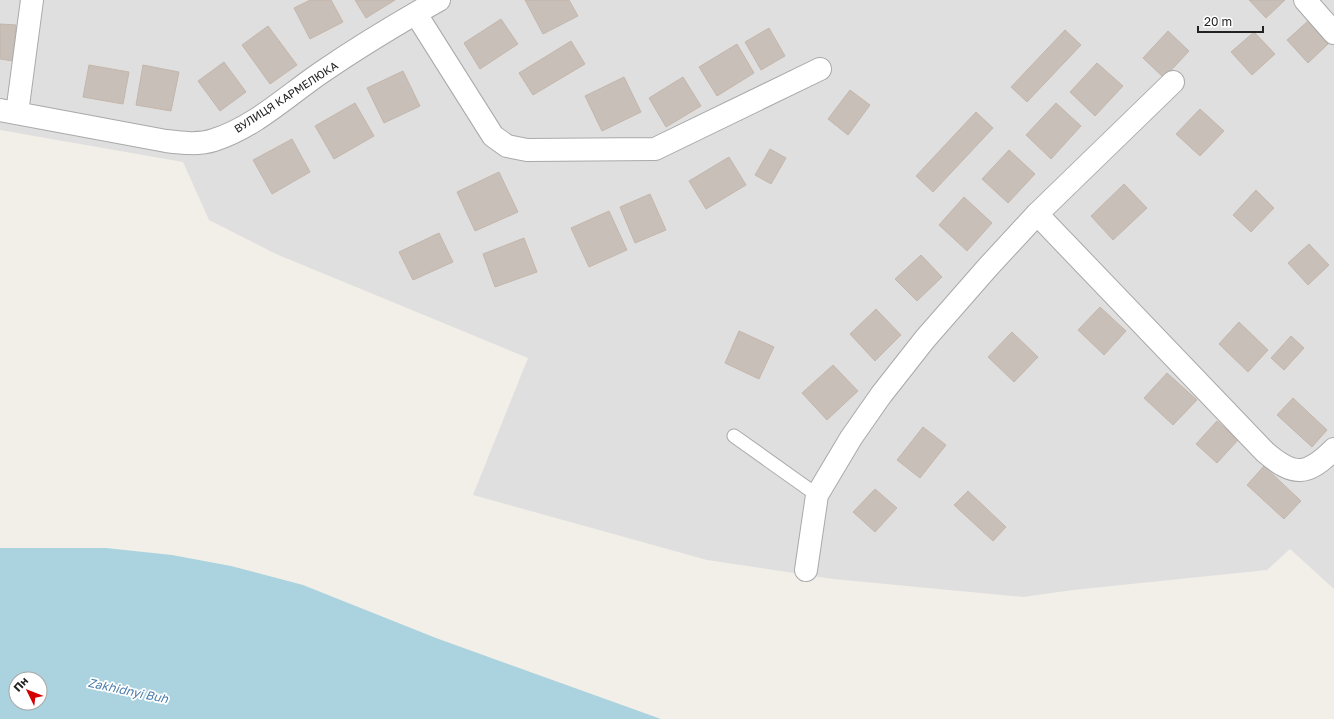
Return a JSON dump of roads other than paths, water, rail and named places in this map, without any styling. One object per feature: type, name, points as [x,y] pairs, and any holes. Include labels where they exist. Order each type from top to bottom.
[{"type":"street","points":[[9,111],[32,0]]},
{"type":"street","points":[[1305,0],[1334,33]]},
{"type":"street","points":[[429,5],[493,136],[507,146],[527,150],[655,149],[820,69]]},
{"type":"street","name":"ВУЛИЦЯ КАРМЕЛЮКА","points":[[9,111],[166,141],[189,143],[214,140],[240,129],[322,72],[429,5]]},
{"type":"street","points":[[806,570],[817,495],[851,438],[925,340],[988,267],[1037,214],[1173,82]]},
{"type":"street","points":[[1037,214],[1265,452],[1281,466],[1298,470],[1311,467],[1321,461],[1334,449]]},
{"type":"lane","points":[[734,436],[817,495]]},
{"type":"water","name":"Zakhidnyi Buh","points":[[0,548],[106,548],[172,555],[231,566],[303,585],[436,638],[661,719],[0,719]]}]
